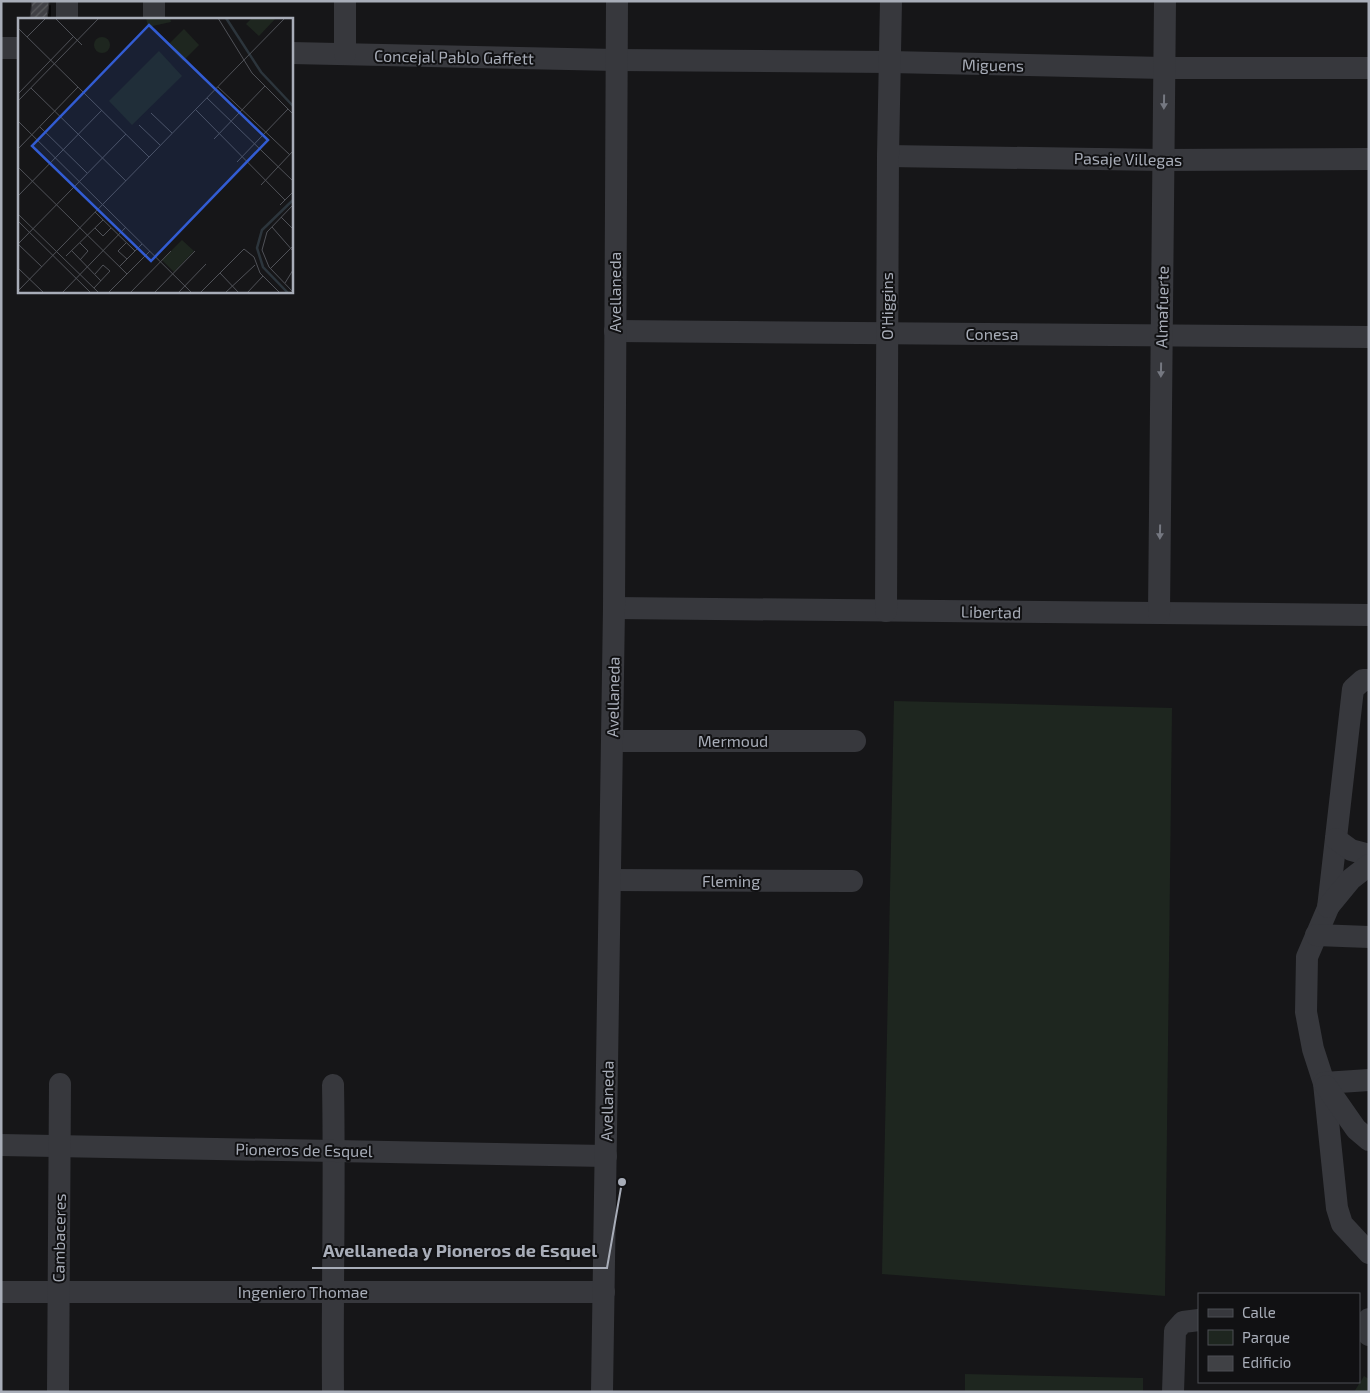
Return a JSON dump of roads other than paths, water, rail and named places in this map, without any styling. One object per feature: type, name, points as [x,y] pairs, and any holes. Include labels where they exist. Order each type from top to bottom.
[{"type":"street","points":[[67,1],[67,18]]},
{"type":"street","points":[[154,1],[154,18]]},
{"type":"street","points":[[345,1],[345,54]]},
{"type":"street","name":"Avellaneda","points":[[602,1392],[614,608],[617,1]]},
{"type":"street","name":"O'Higgins","points":[[886,611],[888,156],[891,1]]},
{"type":"street","name":"Almafuerte","points":[[1159,613],[1165,1]]},
{"type":"street","points":[[1,48],[18,48]]},
{"type":"street","name":"Concejal Pablo Gaffett","points":[[292,53],[616,60]]},
{"type":"street","name":"Miguens","points":[[616,60],[890,62],[1164,68],[1369,68]]},
{"type":"street","name":"Pasaje Villegas","points":[[888,156],[1164,160],[1369,159]]},
{"type":"street","name":"Conesa","points":[[615,331],[1369,337]]},
{"type":"street","name":"Libertad","points":[[614,608],[1369,616]]},
{"type":"street","points":[[1328,908],[1353,689],[1363,680],[1369,680]]},
{"type":"street","name":"Mermoud","points":[[612,742],[854,741]]},
{"type":"street","points":[[1336,838],[1351,850],[1369,854]]},
{"type":"street","points":[[1369,865],[1351,879],[1328,908],[1316,935],[1307,957],[1306,1012],[1313,1049],[1324,1083],[1337,1208],[1342,1224],[1369,1253]]},
{"type":"street","name":"Fleming","points":[[610,880],[852,881]]},
{"type":"street","points":[[1316,935],[1369,937]]},
{"type":"street","points":[[1324,1083],[1369,1080]]},
{"type":"street","points":[[1324,1083],[1356,1129],[1369,1140]]},
{"type":"street","name":"Cambaceres","points":[[58,1392],[60,1084]]},
{"type":"street","points":[[333,1085],[333,1392]]},
{"type":"street","name":"Pioneros de Esquel","points":[[1,1145],[606,1156]]},
{"type":"street","name":"Ingeniero Thomae","points":[[1,1292],[604,1292]]},
{"type":"street","points":[[1173,1392],[1176,1331],[1183,1322],[1198,1320]]},
{"type":"place","name":"Avellaneda y Pioneros de Esquel","points":[[622,1182]]}]
